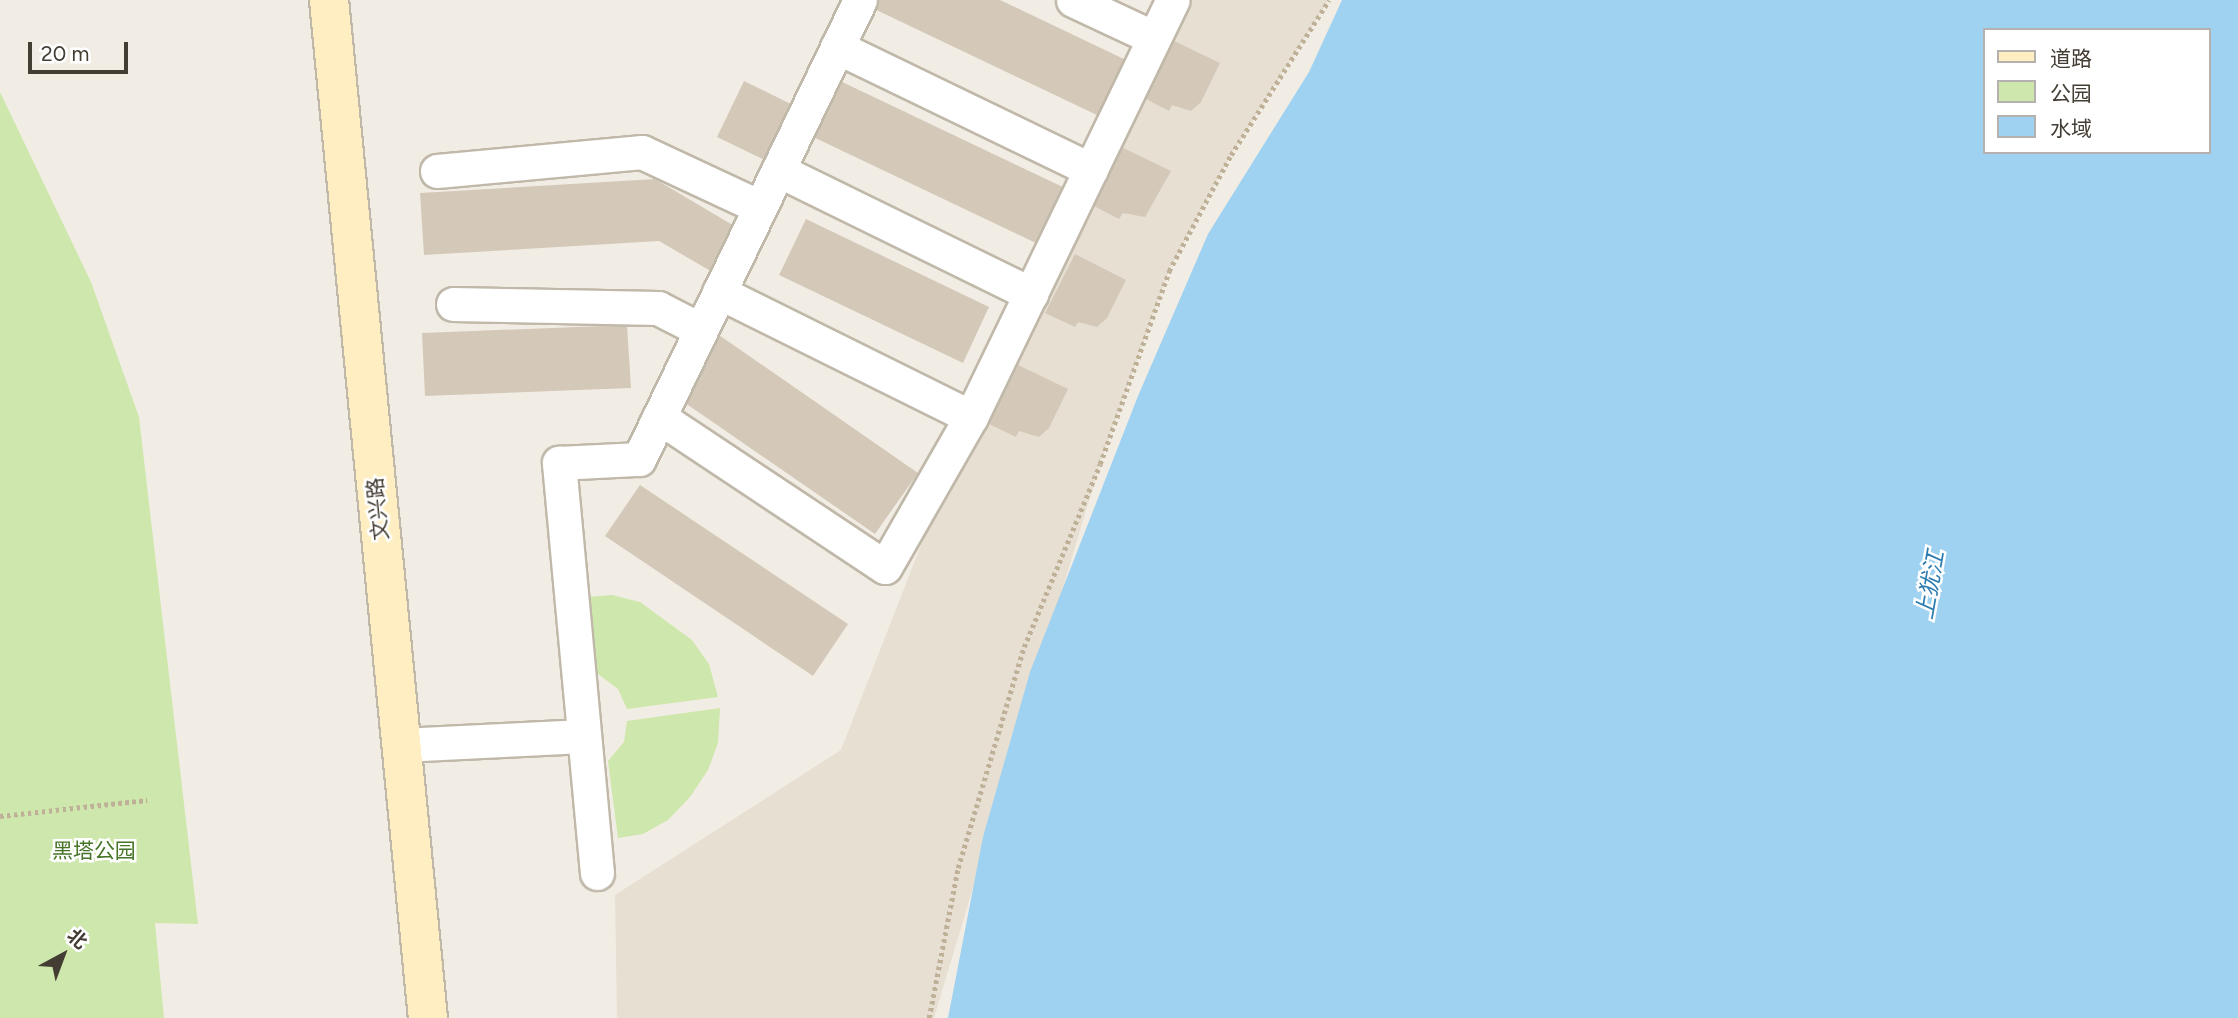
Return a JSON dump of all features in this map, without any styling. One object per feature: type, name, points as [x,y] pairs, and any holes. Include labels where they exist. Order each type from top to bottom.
[{"type":"street","name":"文兴路","points":[[329,0],[428,1018]]},
{"type":"street","points":[[597,873],[559,463],[639,460],[860,0]]},
{"type":"street","points":[[1073,0],[1154,38]]},
{"type":"street","points":[[659,417],[885,567],[971,417],[1173,0]]},
{"type":"street","points":[[837,47],[1091,170]]},
{"type":"street","points":[[437,172],[642,152],[761,207]]},
{"type":"street","points":[[778,170],[1031,294]]},
{"type":"street","points":[[719,292],[971,417]]},
{"type":"street","points":[[453,304],[658,308],[701,330]]},
{"type":"street","points":[[402,745],[583,736]]},
{"type":"path","points":[[929,1018],[958,868],[1024,647],[1100,464],[1169,271],[1231,155],[1329,0]]},
{"type":"path","points":[[0,816],[147,800]]},
{"type":"shaded area","points":[[1173,0],[1329,0],[1231,155],[1169,271],[1100,464],[934,1018],[617,1018],[615,895],[841,750],[971,417]]},
{"type":"green space","name":"黑塔公园","points":[[0,92],[91,282],[139,417],[198,924],[155,923],[164,1018],[0,1018]]},
{"type":"green space","points":[[612,595],[640,602],[692,640],[709,664],[718,697],[627,709],[618,689],[598,674],[587,597]]},
{"type":"green space","points":[[720,708],[718,743],[708,770],[690,797],[668,820],[643,834],[618,838],[608,761],[624,742],[627,721]]},
{"type":"water","name":"上犹江","points":[[1342,0],[2238,0],[2238,1018],[948,1018],[983,837],[1030,672],[1138,396],[1208,234],[1309,72]]},
{"type":"building","points":[[871,0],[1000,0],[1126,60],[1099,116],[868,6]]},
{"type":"building","points":[[1168,38],[1220,63],[1201,102],[1191,111],[1172,105],[1169,111],[1140,96]]},
{"type":"building","points":[[836,79],[1067,189],[1040,245],[809,135]]},
{"type":"building","points":[[744,81],[799,108],[773,164],[717,137]]},
{"type":"building","points":[[1119,146],[1171,171],[1145,217],[1123,213],[1119,219],[1090,204]]},
{"type":"building","points":[[655,179],[736,227],[714,273],[659,241],[424,255],[420,193]]},
{"type":"building","points":[[806,219],[989,307],[963,363],[779,275]]},
{"type":"building","points":[[1075,254],[1126,280],[1107,318],[1097,327],[1078,322],[1075,327],[1045,313]]},
{"type":"building","points":[[627,325],[631,388],[425,396],[422,333]]},
{"type":"building","points":[[719,335],[918,473],[875,534],[675,396]]},
{"type":"building","points":[[1016,364],[1068,389],[1049,428],[1039,437],[1019,431],[1016,437],[987,423]]},
{"type":"building","points":[[640,485],[848,624],[813,676],[605,536]]}]
